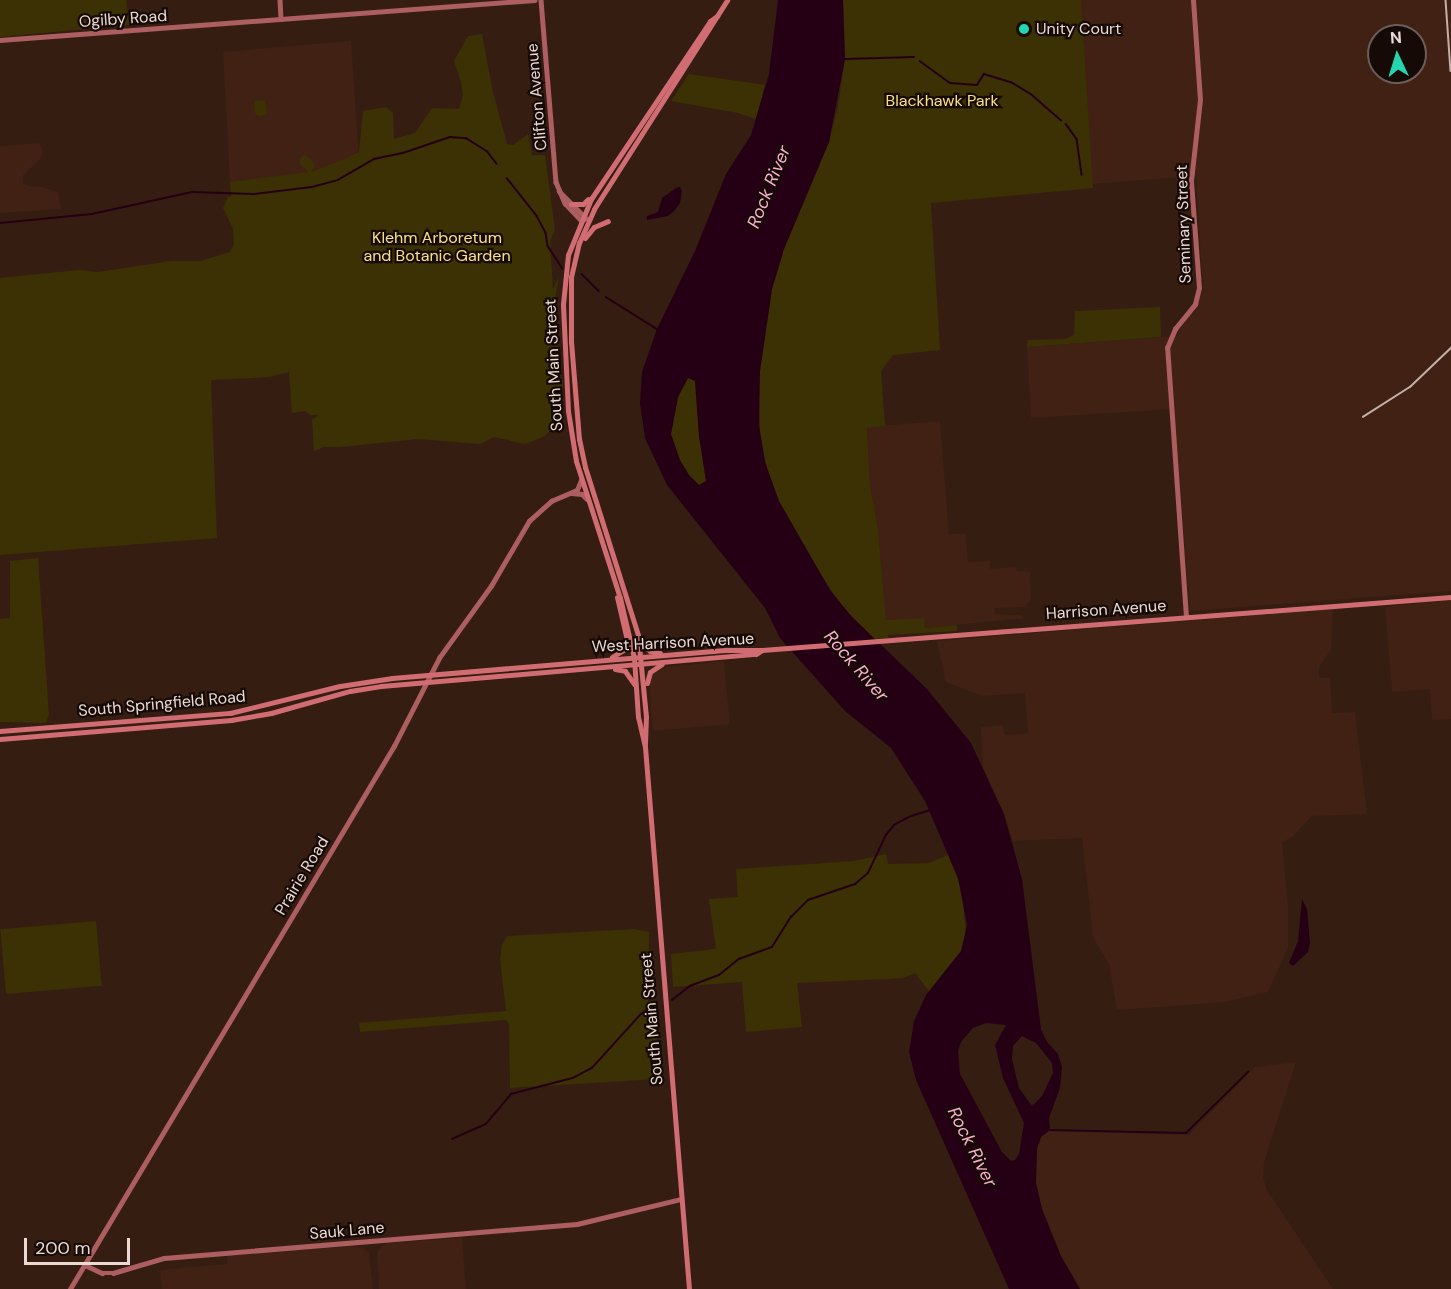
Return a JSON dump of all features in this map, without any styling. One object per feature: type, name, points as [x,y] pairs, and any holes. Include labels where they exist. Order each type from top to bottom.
[{"type":"main road","name":"South Main Street","points":[[689,1289],[645,747],[642,664],[638,635],[582,454],[576,413],[570,301],[575,258],[584,219],[727,0]]},
{"type":"main road","name":"South Main Street","points":[[645,747],[639,726],[634,661],[616,586],[581,480],[568,411],[563,304],[566,268],[584,219],[603,179],[710,21],[717,16]]},
{"type":"main road","points":[[571,204],[585,203],[603,179]]},
{"type":"main road","points":[[570,301],[585,236],[594,227],[608,221]]},
{"type":"main road","points":[[595,661],[616,655],[626,644],[616,586]]},
{"type":"main road","name":"Harrison Avenue","points":[[762,650],[1451,597]]},
{"type":"main road","points":[[638,635],[644,646],[656,653],[712,651]]},
{"type":"main road","name":"West Harrison Avenue","points":[[431,675],[595,661],[634,661],[642,664],[756,654],[762,650]]},
{"type":"main road","name":"West Harrison Avenue","points":[[427,682],[550,672],[634,661],[641,657],[712,651],[762,650]]},
{"type":"main road","points":[[646,733],[649,718],[648,674],[659,665],[674,661]]},
{"type":"main road","points":[[550,672],[618,669],[629,675],[636,692]]},
{"type":"main road","name":"South Springfield Road","points":[[0,731],[230,713],[360,682],[431,675]]},
{"type":"main road","name":"South Springfield Road","points":[[0,739],[231,720],[271,713],[350,691],[427,682]]},
{"type":"street","points":[[280,0],[281,19]]},
{"type":"street","name":"Ogilby Road","points":[[0,40],[535,0]]},
{"type":"street","name":"Clifton Avenue","points":[[541,0],[559,191]]},
{"type":"street","name":"Seminary Street","points":[[1186,617],[1167,348],[1175,328],[1195,304],[1199,288],[1191,181],[1200,100],[1193,0]]},
{"type":"street","points":[[559,191],[584,219]]},
{"type":"street","points":[[559,191],[565,203],[584,219]]},
{"type":"street","name":"Prairie Road","points":[[70,1289],[394,746],[431,675],[491,586],[529,520],[551,501],[579,487],[581,480]]},
{"type":"street","points":[[571,493],[582,494],[587,499]]},
{"type":"street","name":"Sauk Lane","points":[[85,1265],[102,1273],[113,1273],[164,1258],[577,1224],[681,1198]]},
{"type":"shaded area","points":[[1081,0],[1451,0],[1451,591],[1190,611],[1174,409],[1031,418],[1027,347],[1177,336],[1203,292],[1196,176],[1092,184]]},
{"type":"shaded area","points":[[351,41],[359,159],[317,176],[230,182],[223,52]]},
{"type":"shaded area","points":[[39,143],[43,150],[41,158],[23,175],[23,183],[31,187],[39,186],[58,192],[61,209],[0,213],[0,146]]},
{"type":"shaded area","points":[[940,421],[949,534],[966,534],[968,562],[990,561],[990,569],[1016,567],[1017,571],[1030,572],[1031,600],[1023,607],[994,608],[995,614],[1020,615],[1024,618],[925,628],[923,618],[886,621],[878,530],[870,485],[867,427]]},
{"type":"shaded area","points":[[1451,600],[1451,719],[1432,720],[1430,689],[1392,692],[1385,607]]},
{"type":"shaded area","points":[[1333,609],[1331,649],[1319,667],[1319,678],[1330,678],[1332,713],[1355,712],[1367,814],[1312,816],[1292,837],[1282,842],[1288,907],[1288,948],[1268,992],[1225,1002],[1117,1010],[1109,964],[1093,937],[1082,838],[1013,841],[1004,814],[983,768],[981,727],[1003,725],[1005,735],[1028,733],[1025,693],[982,696],[946,682],[937,641]]},
{"type":"shaded area","points":[[724,661],[730,724],[653,731],[649,683],[651,675],[658,669],[666,667]]},
{"type":"shaded area","points":[[1296,1062],[1264,1162],[1263,1177],[1267,1190],[1333,1289],[1080,1289],[1061,1256],[1042,1209],[1036,1183],[1037,1149],[1041,1137],[1048,1131],[1189,1135],[1255,1067]]},
{"type":"shaded area","points":[[462,1238],[466,1289],[379,1289],[377,1252],[382,1246],[388,1243]]},
{"type":"shaded area","points":[[352,1246],[364,1248],[369,1254],[373,1289],[162,1289],[160,1270],[227,1264],[227,1256]]},
{"type":"green space","points":[[0,0],[126,0],[129,25],[0,37]]},
{"type":"green space","name":"Blackhawk Park","points":[[843,0],[1081,0],[1093,188],[931,203],[940,350],[893,355],[881,371],[885,426],[867,428],[870,485],[878,529],[886,620],[924,618],[925,628],[957,625],[957,631],[888,635],[888,638],[874,639],[841,605],[808,554],[779,501],[769,476],[760,437],[760,371],[772,289],[784,249],[829,142],[838,106],[845,59]]},
{"type":"green space","name":"Klehm Arboretum and Botanic Garden","points":[[482,34],[492,88],[507,144],[513,145],[528,134],[532,155],[545,155],[555,230],[550,241],[553,289],[559,276],[553,312],[557,333],[558,369],[563,381],[563,399],[553,419],[551,430],[543,437],[525,444],[494,437],[480,444],[418,439],[324,447],[314,451],[312,419],[319,415],[310,415],[305,411],[292,413],[289,372],[269,377],[211,380],[217,538],[0,555],[0,278],[79,270],[98,272],[171,261],[200,261],[230,252],[234,244],[233,229],[223,208],[228,197],[231,197],[230,182],[309,172],[300,164],[300,159],[304,155],[311,159],[315,166],[311,172],[359,152],[363,111],[386,107],[393,113],[394,139],[415,133],[432,108],[459,109],[463,95],[454,61],[468,36]]},
{"type":"green space","points":[[689,74],[765,85],[756,119],[738,113],[671,101]]},
{"type":"green space","points":[[265,100],[267,115],[259,116],[255,113],[254,101]]},
{"type":"green space","points":[[1160,307],[1161,337],[1027,347],[1028,340],[1065,339],[1074,335],[1075,311]]},
{"type":"green space","points":[[688,378],[695,381],[699,436],[706,481],[699,485],[689,475],[680,460],[671,434],[678,397]]},
{"type":"green space","points":[[38,558],[49,715],[46,723],[0,722],[0,619],[10,618],[10,561]]},
{"type":"green space","points":[[886,854],[888,864],[929,863],[948,855],[962,889],[966,936],[961,951],[929,991],[915,973],[902,978],[797,983],[802,1027],[746,1032],[742,982],[673,987],[671,954],[716,949],[709,899],[738,897],[736,869],[854,861]]},
{"type":"green space","points":[[96,921],[102,986],[6,994],[0,929]]},
{"type":"green space","points":[[634,929],[649,932],[648,1021],[658,1031],[656,1044],[658,1079],[510,1088],[509,1024],[506,1020],[360,1032],[359,1023],[506,1011],[500,959],[502,945],[507,936]]},
{"type":"water","name":"Rock River","points":[[778,0],[843,0],[845,59],[829,142],[784,249],[772,289],[760,371],[759,425],[765,462],[779,501],[830,590],[851,616],[927,689],[971,743],[1004,814],[1022,879],[1041,1029],[1047,1042],[1058,1054],[1062,1067],[1060,1088],[1049,1118],[1050,1130],[1041,1137],[1037,1149],[1036,1183],[1042,1209],[1061,1256],[1080,1289],[1009,1289],[916,1080],[909,1052],[914,1021],[926,995],[961,951],[967,925],[958,878],[925,801],[891,748],[845,711],[780,638],[765,608],[667,485],[645,438],[640,403],[642,372],[657,329],[695,251],[726,174],[751,135],[769,74]],"holes":[[[688,378],[695,381],[699,436],[706,481],[699,485],[689,475],[680,460],[671,434],[678,397]],[[986,1023],[1006,1025],[995,1045],[1003,1078],[1024,1123],[1019,1154],[1015,1160],[1011,1161],[1002,1152],[960,1074],[958,1051],[961,1042],[973,1028]],[[1022,1036],[1036,1043],[1052,1063],[1053,1073],[1042,1096],[1032,1106],[1019,1088],[1012,1059],[1013,1046]]]},
{"type":"water","points":[[680,187],[682,191],[680,203],[674,211],[668,216],[647,220],[647,216],[658,212],[662,198]]},
{"type":"water","points":[[1302,899],[1307,909],[1310,943],[1308,952],[1293,966],[1289,963],[1298,941]]},
{"type":"waterway","points":[[845,59],[914,57]]},
{"type":"waterway","points":[[920,61],[950,83],[977,85],[984,74],[1011,82],[1031,94],[1061,120]]},
{"type":"waterway","points":[[1066,124],[1077,139],[1082,175]]},
{"type":"waterway","points":[[0,223],[92,214],[192,192],[254,194],[312,187],[338,180],[374,159],[403,153],[450,137],[466,138],[487,151],[497,164]]},
{"type":"waterway","points":[[507,178],[537,216],[546,233],[548,246],[563,269]]},
{"type":"waterway","points":[[582,274],[599,291]]},
{"type":"waterway","points":[[606,297],[657,329]]},
{"type":"waterway","points":[[672,1000],[690,986],[719,975],[739,959],[772,947],[791,917],[808,900],[855,884],[868,873],[886,835],[894,825],[911,816],[931,810]]},
{"type":"waterway","points":[[452,1139],[486,1124],[511,1094],[573,1078],[592,1068],[641,1014],[657,1003]]},
{"type":"waterway","points":[[1050,1130],[1186,1133],[1248,1072]]},
{"type":"railway","points":[[1446,0],[1451,71]]},
{"type":"railway","points":[[1363,417],[1410,387],[1451,348]]},
{"type":"place","name":"Unity Court","points":[[1024,29]]}]
